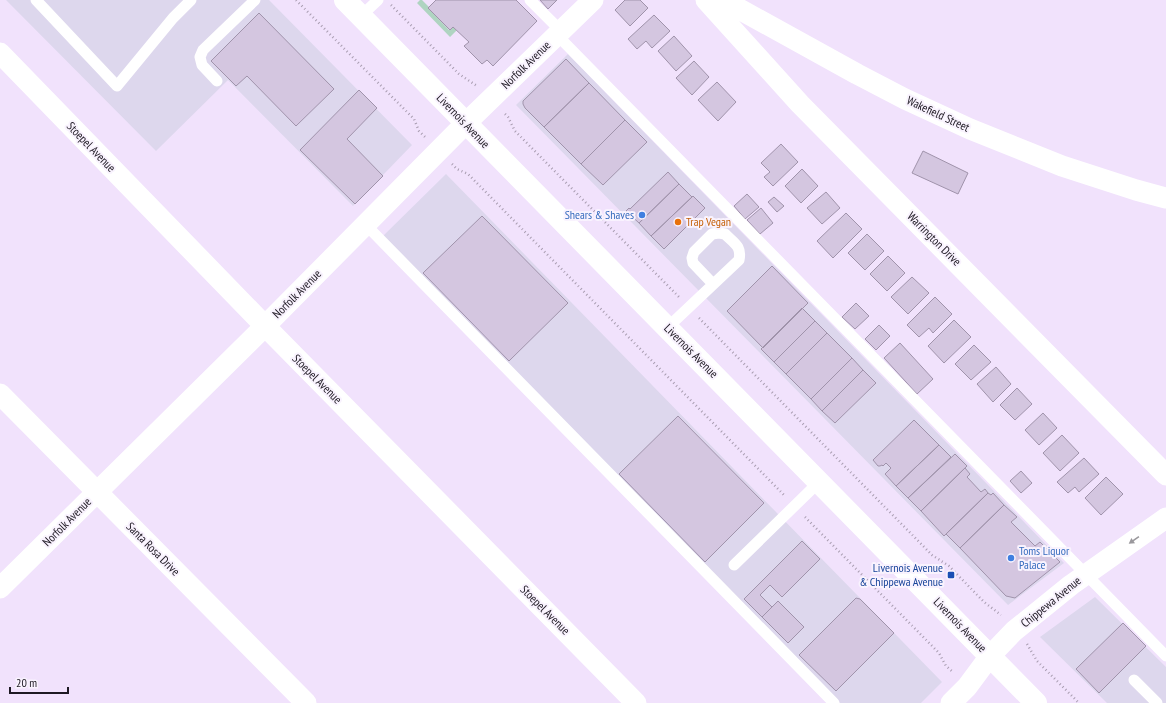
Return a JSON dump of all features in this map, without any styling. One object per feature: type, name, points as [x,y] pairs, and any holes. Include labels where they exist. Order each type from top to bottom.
[{"type":"street","name":"Livernois Avenue","points":[[345,0],[1036,703]]},
{"type":"street","name":"Norfolk Avenue","points":[[0,588],[265,326],[466,123],[593,0]]},
{"type":"street","name":"Warrington Drive","points":[[706,0],[805,110],[1166,475]]},
{"type":"street","name":"Wakefield Street","points":[[723,0],[857,74],[905,99],[970,129],[1062,166],[1166,198]]},
{"type":"street","name":"Stoepel Avenue","points":[[0,53],[265,326],[636,703]]},
{"type":"street","name":"Santa Rosa Drive","points":[[0,394],[306,703]]},
{"type":"street","name":"Chippewa Avenue","points":[[951,703],[967,687],[990,656],[1014,631],[1071,585],[1166,518]]},
{"type":"lane","points":[[36,0],[117,86],[173,18],[190,0]]},
{"type":"lane","points":[[217,81],[202,65],[200,57],[203,50],[254,0]]},
{"type":"lane","points":[[361,16],[378,0]]},
{"type":"lane","points":[[530,0],[559,33],[1085,575],[1166,656]]},
{"type":"lane","points":[[366,224],[834,703]]},
{"type":"lane","points":[[667,328],[689,307],[713,284],[738,260],[740,253],[738,247],[725,234],[712,234],[694,252],[692,258],[694,263],[713,284]]},
{"type":"lane","points":[[734,565],[819,482]]},
{"type":"lane","points":[[1134,680],[1157,703]]},
{"type":"path","points":[[296,0],[414,120],[419,131]]},
{"type":"path","points":[[386,0],[459,74],[476,86]]},
{"type":"path","points":[[508,117],[515,131],[932,555],[949,566],[984,602],[1001,615]]},
{"type":"path","points":[[457,169],[468,174],[939,653],[946,666]]},
{"type":"path","points":[[1029,646],[1037,661],[1079,703]]},
{"type":"shaded area","points":[[6,0],[269,0],[412,145],[353,206],[228,80],[156,151]]},
{"type":"shaded area","points":[[568,54],[1064,563],[1008,605],[516,105]]},
{"type":"shaded area","points":[[446,174],[942,682],[921,703],[840,703],[383,236]]},
{"type":"shaded area","points":[[1095,597],[1166,667],[1166,703],[1107,703],[1040,637]]},
{"type":"green space","points":[[422,0],[429,7],[428,8],[449,30],[453,27],[457,30],[450,37],[417,3]]},
{"type":"building","points":[[436,0],[516,0],[537,21],[493,66],[487,60],[482,64],[464,46],[469,42],[453,27],[450,30],[428,8]]},
{"type":"building","points":[[540,0],[557,0],[548,9]]},
{"type":"building","points":[[625,0],[640,0],[648,8],[630,26],[615,10]]},
{"type":"building","points":[[259,13],[334,89],[296,126],[247,76],[236,86],[211,61]]},
{"type":"building","points":[[654,15],[670,31],[652,48],[646,41],[637,49],[628,39]]},
{"type":"building","points":[[674,36],[692,56],[676,71],[658,51]]},
{"type":"building","points":[[566,59],[589,83],[544,127],[525,108],[523,101]]},
{"type":"building","points":[[694,61],[709,77],[692,95],[676,78]]},
{"type":"building","points":[[717,82],[736,102],[718,121],[698,100]]},
{"type":"building","points":[[589,83],[625,120],[581,164],[544,127]]},
{"type":"building","points":[[359,90],[377,108],[347,139],[383,176],[355,204],[300,150]]},
{"type":"building","points":[[625,120],[647,142],[603,185],[581,164]]},
{"type":"building","points":[[781,144],[798,162],[773,186],[764,177],[770,172],[761,163]]},
{"type":"building","points":[[923,151],[968,173],[958,194],[912,173]]},
{"type":"building","points":[[802,169],[818,186],[801,203],[785,186]]},
{"type":"building","points":[[668,172],[679,184],[639,223],[626,211],[629,208],[630,209]]},
{"type":"building","points":[[679,184],[692,197],[651,236],[639,223]]},
{"type":"building","points":[[826,192],[840,208],[822,224],[807,208]]},
{"type":"building","points":[[747,194],[759,207],[745,219],[734,206]]},
{"type":"building","name":"Trap Vegan","points":[[693,196],[705,208],[664,249],[651,236]]},
{"type":"building","points":[[774,197],[784,206],[777,212],[768,202]]},
{"type":"building","points":[[761,208],[773,223],[760,234],[747,220]]},
{"type":"building","points":[[846,213],[862,229],[833,258],[817,241]]},
{"type":"building","points":[[482,216],[568,303],[509,361],[423,273]]},
{"type":"building","points":[[867,234],[884,251],[865,270],[848,253]]},
{"type":"building","points":[[888,256],[905,273],[887,291],[870,274]]},
{"type":"building","points":[[772,266],[808,303],[763,348],[727,311]]},
{"type":"building","points":[[912,277],[929,293],[908,314],[891,297]]},
{"type":"building","points":[[935,297],[952,314],[933,333],[929,328],[919,337],[907,325]]},
{"type":"building","points":[[856,303],[869,316],[855,329],[842,317]]},
{"type":"building","points":[[802,308],[815,321],[774,362],[761,349]]},
{"type":"building","points":[[954,320],[971,337],[944,363],[928,346]]},
{"type":"building","points":[[815,321],[827,333],[786,374],[774,362]]},
{"type":"building","points":[[879,325],[890,336],[876,350],[865,339]]},
{"type":"building","points":[[827,333],[852,358],[811,399],[786,374]]},
{"type":"building","points":[[900,343],[933,379],[917,394],[884,358]]},
{"type":"building","points":[[974,345],[991,362],[971,380],[955,364]]},
{"type":"building","points":[[852,358],[863,370],[822,411],[811,399]]},
{"type":"building","points":[[996,367],[1011,384],[993,402],[977,384]]},
{"type":"building","points":[[863,370],[876,383],[835,423],[822,411]]},
{"type":"building","points":[[1017,388],[1032,404],[1015,420],[1000,405]]},
{"type":"building","points":[[1043,413],[1057,428],[1039,445],[1025,430]]},
{"type":"building","points":[[678,416],[764,503],[705,562],[619,474]]},
{"type":"building","points":[[914,420],[939,445],[896,486],[885,474],[891,468],[886,463],[883,466],[878,466],[873,460]]},
{"type":"building","points":[[1062,435],[1079,453],[1060,471],[1043,453]]},
{"type":"building","points":[[939,445],[951,457],[908,498],[896,486]]},
{"type":"building","points":[[955,454],[967,466],[921,511],[908,498]]},
{"type":"building","points":[[1084,458],[1099,474],[1079,492],[1075,487],[1068,493],[1057,482]]},
{"type":"building","points":[[965,468],[970,474],[967,477],[981,492],[985,489],[988,493],[944,536],[921,511]]},
{"type":"building","points":[[1021,471],[1032,483],[1021,493],[1010,481]]},
{"type":"building","points":[[1106,477],[1123,494],[1101,515],[1085,498]]},
{"type":"building","points":[[988,493],[991,495],[993,493],[1004,505],[960,548],[946,534]]},
{"type":"building","points":[[1004,505],[1017,517],[1011,522],[1035,546],[1040,542],[1060,562],[1015,598],[1006,596],[960,548]]},
{"type":"building","points":[[802,541],[820,559],[782,597],[770,585],[760,595],[772,607],[762,617],[744,599]]},
{"type":"building","points":[[856,598],[860,599],[894,633],[836,691],[799,655]]},
{"type":"building","points":[[778,601],[804,627],[788,643],[762,617]]},
{"type":"building","points":[[1123,623],[1146,646],[1099,693],[1076,669]]},
{"type":"place","name":"Shears & Shaves","points":[[642,215]]},
{"type":"place","name":"Trap Vegan","points":[[678,222]]},
{"type":"place","name":"Toms Liquor Palace","points":[[1011,558]]},
{"type":"place","name":"Livernois Avenue & Chippewa Avenue","points":[[951,575]]}]
